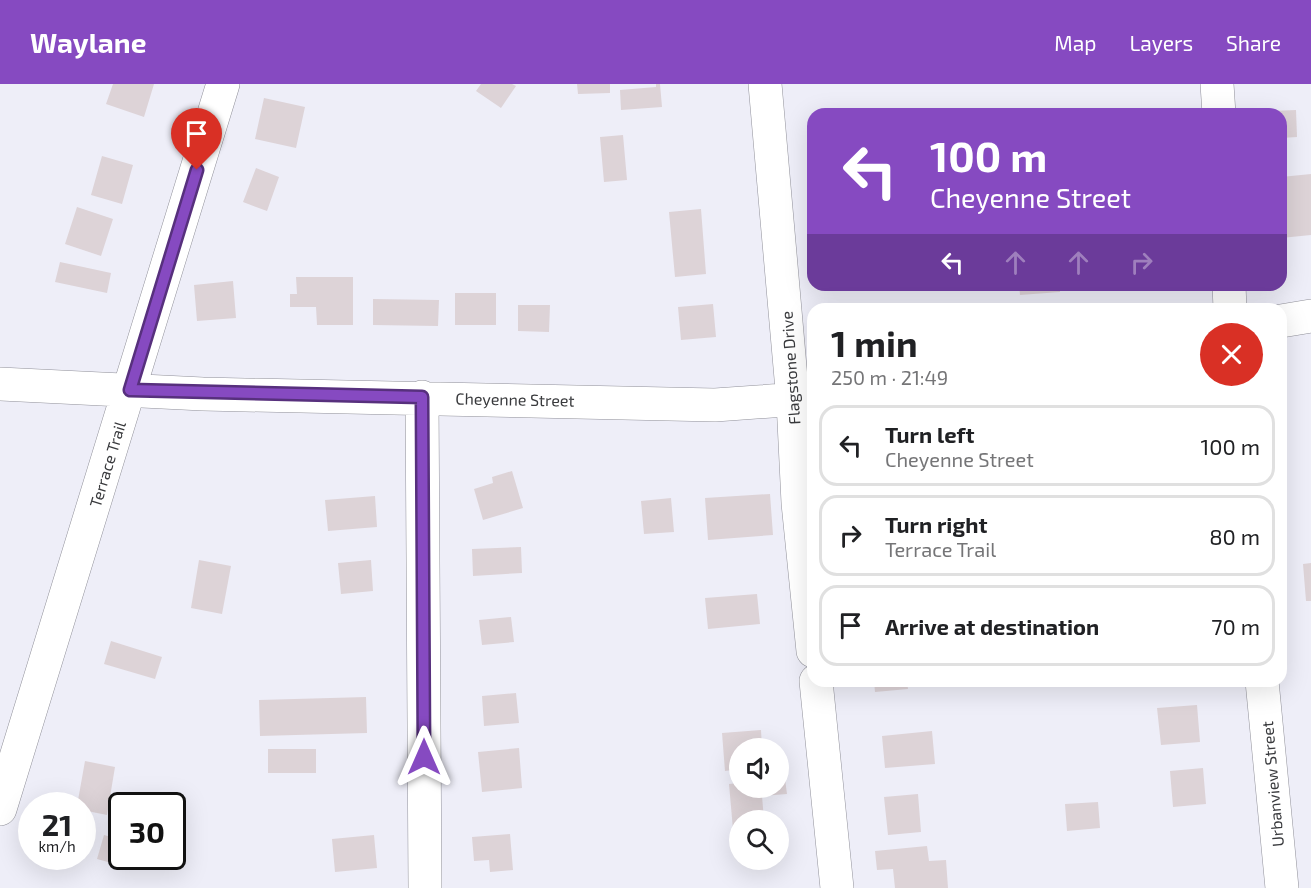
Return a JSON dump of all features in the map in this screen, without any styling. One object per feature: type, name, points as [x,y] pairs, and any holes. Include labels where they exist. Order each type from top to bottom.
[{"type":"street","name":"Terrace Trail","points":[[0,809],[223,84]]},
{"type":"street","name":"Flagstone Drive","points":[[765,84],[803,400],[798,503],[807,592]]},
{"type":"street","points":[[1217,84],[1219,108]]},
{"type":"street","points":[[1287,320],[1311,316]]},
{"type":"street","name":"Cheyenne Street","points":[[0,384],[130,390],[715,405],[803,400]]},
{"type":"street","points":[[422,397],[425,888]]},
{"type":"street","points":[[817,687],[837,888]]},
{"type":"street","name":"Urbanview Street","points":[[1263,687],[1282,888]]},
{"type":"building","points":[[113,84],[154,84],[144,117],[106,104]]},
{"type":"building","points":[[481,84],[516,86],[501,108],[476,91]]},
{"type":"building","points":[[577,84],[610,84],[610,93],[578,94]]},
{"type":"building","points":[[656,84],[660,84],[662,107],[621,110],[620,90],[656,87]]},
{"type":"building","points":[[264,98],[305,107],[296,148],[255,139]]},
{"type":"building","points":[[1287,110],[1296,110],[1297,137],[1287,138]]},
{"type":"building","points":[[623,135],[627,180],[604,182],[600,137]]},
{"type":"building","points":[[102,156],[133,165],[122,204],[91,195]]},
{"type":"building","points":[[256,168],[279,177],[267,211],[243,202]]},
{"type":"building","points":[[1311,174],[1311,235],[1287,237],[1287,176]]},
{"type":"building","points":[[77,207],[113,219],[101,256],[65,244]]},
{"type":"building","points":[[701,209],[706,274],[675,277],[669,212]]},
{"type":"building","points":[[60,262],[111,273],[107,293],[55,282]]},
{"type":"building","points":[[296,277],[353,277],[353,325],[317,325],[316,307],[290,307],[290,294],[297,294]]},
{"type":"building","points":[[233,281],[236,318],[197,321],[194,285]]},
{"type":"building","points":[[1020,291],[1060,291],[1060,292],[1020,295]]},
{"type":"building","points":[[455,293],[496,293],[496,325],[455,325]]},
{"type":"building","points":[[373,299],[439,300],[438,326],[373,325]]},
{"type":"building","points":[[713,304],[716,337],[681,340],[678,307]]},
{"type":"building","points":[[518,305],[550,305],[549,332],[518,331]]},
{"type":"building","points":[[512,471],[523,508],[483,520],[474,489],[493,483],[492,477]]},
{"type":"building","points":[[770,494],[773,535],[708,540],[705,498]]},
{"type":"building","points":[[375,496],[377,527],[328,531],[325,500]]},
{"type":"building","points":[[671,498],[674,532],[644,534],[641,501]]},
{"type":"building","points":[[521,547],[522,573],[473,576],[472,549]]},
{"type":"building","points":[[199,560],[231,566],[222,614],[191,608]]},
{"type":"building","points":[[371,560],[373,591],[341,594],[338,563]]},
{"type":"building","points":[[1311,563],[1311,601],[1306,601],[1303,564]]},
{"type":"building","points":[[757,594],[760,624],[708,629],[705,598]]},
{"type":"building","points":[[511,617],[514,642],[482,645],[479,620]]},
{"type":"building","points":[[111,641],[162,657],[155,679],[104,664]]},
{"type":"building","points":[[875,687],[908,687],[908,689],[875,692]]},
{"type":"building","points":[[516,693],[519,723],[484,726],[482,696]]},
{"type":"building","points":[[366,697],[367,733],[260,736],[259,700]]},
{"type":"building","points":[[1197,705],[1200,742],[1161,745],[1157,708]]},
{"type":"building","points":[[761,730],[761,738],[729,738],[729,770],[725,771],[722,733]]},
{"type":"building","points":[[932,731],[935,764],[885,768],[882,736]]},
{"type":"building","points":[[519,748],[522,788],[482,792],[478,752]]},
{"type":"building","points":[[268,749],[316,749],[316,773],[268,773]]},
{"type":"building","points":[[85,761],[115,767],[111,792],[108,792],[107,815],[96,813],[96,792],[79,792]]},
{"type":"building","points":[[1203,768],[1206,804],[1173,807],[1170,771]]},
{"type":"building","points":[[918,794],[921,832],[888,835],[884,797]]},
{"type":"building","points":[[730,798],[762,798],[763,810],[731,810]]},
{"type":"building","points":[[1098,802],[1100,828],[1067,831],[1065,804]]},
{"type":"building","points":[[510,834],[513,870],[490,872],[489,860],[474,861],[472,837]]},
{"type":"building","points":[[104,835],[108,836],[108,862],[97,859]]},
{"type":"building","points":[[374,835],[377,868],[335,872],[332,839]]},
{"type":"building","points":[[927,846],[929,861],[946,860],[948,888],[895,888],[893,869],[877,870],[875,851]]},
{"type":"route","points":[[197,170],[130,390],[203,394],[422,397],[424,757]]}]
